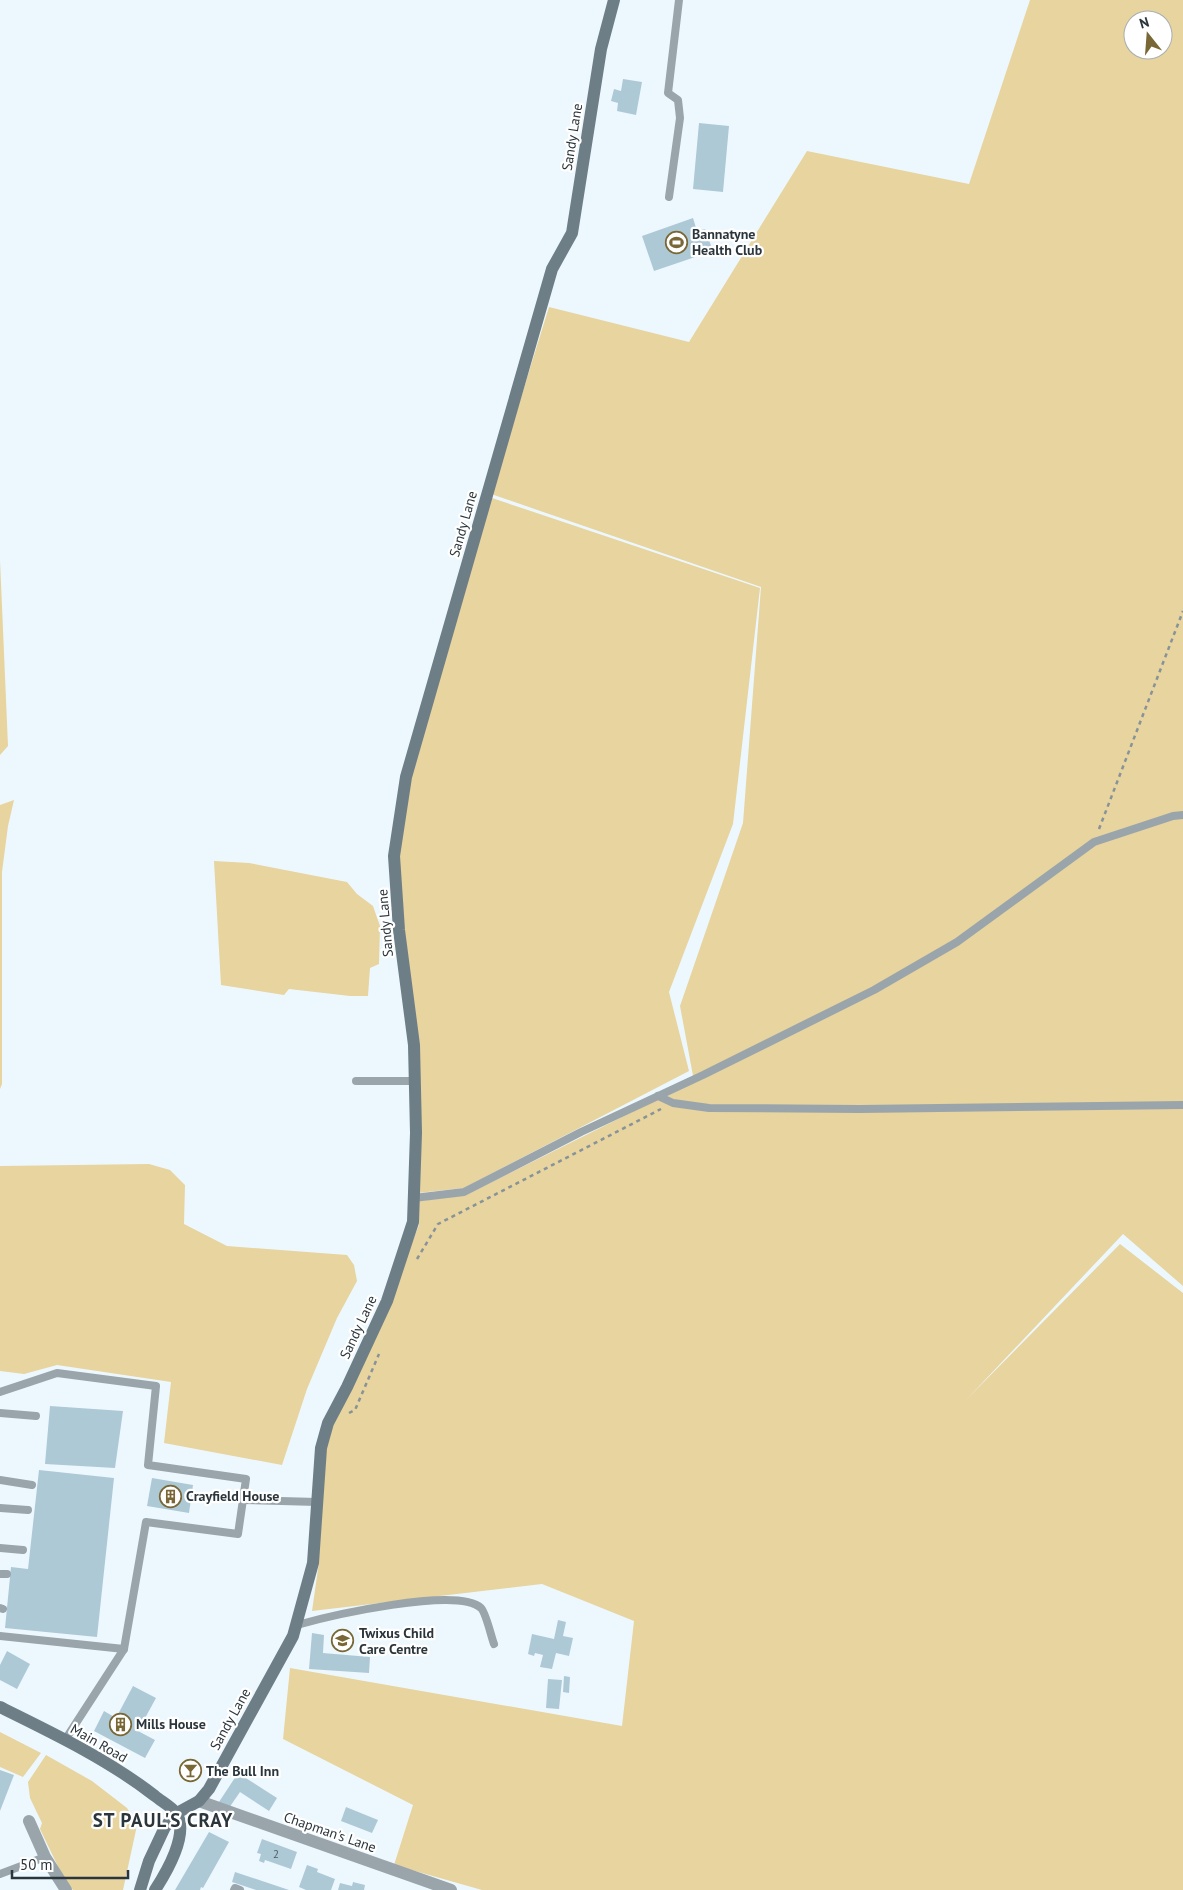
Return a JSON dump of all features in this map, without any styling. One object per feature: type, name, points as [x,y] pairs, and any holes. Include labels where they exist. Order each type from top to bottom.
[{"type":"street","name":"Sandy Lane","points":[[177,1813],[199,1801],[209,1789],[294,1636],[312,1563],[321,1448],[328,1423],[388,1301],[413,1222],[416,1133],[414,1045],[399,930],[394,856],[406,777],[552,269],[572,233],[601,49],[614,0]]},
{"type":"street","name":"Main Road","points":[[0,1708],[103,1761],[139,1784],[177,1813]]},
{"type":"street","name":"Chapman's Lane","points":[[199,1801],[451,1890]]},
{"type":"street","points":[[140,1890],[149,1861],[165,1827],[177,1813]]},
{"type":"street","points":[[155,1890],[168,1870],[181,1832],[177,1813]]},
{"type":"street","points":[[29,1821],[45,1857],[66,1890]]},
{"type":"lane","points":[[669,197],[680,118],[678,100],[668,93],[679,0]]},
{"type":"lane","points":[[414,1198],[464,1192],[581,1132],[874,990],[958,942],[1094,842],[1183,814]]},
{"type":"lane","points":[[356,1081],[415,1081]]},
{"type":"lane","points":[[658,1096],[673,1103],[709,1108],[850,1109],[1183,1105]]},
{"type":"lane","points":[[0,1392],[58,1373],[156,1386],[148,1465],[246,1479],[238,1534],[146,1522],[124,1649],[65,1740]]},
{"type":"lane","points":[[0,1412],[36,1416]]},
{"type":"lane","points":[[0,1480],[32,1485]]},
{"type":"lane","points":[[243,1500],[317,1502]]},
{"type":"lane","points":[[0,1508],[28,1510]]},
{"type":"lane","points":[[0,1548],[23,1550]]},
{"type":"lane","points":[[297,1625],[377,1607],[440,1600],[470,1602],[482,1609],[494,1644]]},
{"type":"lane","points":[[0,1636],[124,1649]]},
{"type":"lane","points":[[0,1874],[45,1857]]},
{"type":"lane","points":[[234,1890],[235,1888],[240,1890]]},
{"type":"path","points":[[1094,842],[1183,610]]},
{"type":"path","points":[[414,1264],[438,1224],[673,1103]]},
{"type":"path","points":[[328,1423],[355,1410],[382,1348]]},
{"type":"shaded area","points":[[1030,0],[1183,0],[1183,1286],[1123,1234],[966,1400],[1120,1244],[1183,1293],[1183,1890],[482,1890],[394,1865],[413,1805],[283,1739],[290,1668],[622,1726],[634,1621],[542,1584],[312,1611],[319,1562],[318,1498],[323,1447],[388,1301],[419,1225],[419,1201],[466,1195],[694,1081],[680,1006],[743,823],[761,587],[491,494],[549,307],[689,342],[807,151],[969,184]]},
{"type":"shaded area","points":[[489,497],[760,588],[733,824],[669,992],[689,1071],[464,1188],[418,1193],[396,856],[408,777]]},
{"type":"shaded area","points":[[0,560],[8,746],[0,755]]},
{"type":"shaded area","points":[[14,800],[8,826],[2,872],[2,1084],[0,1089],[0,805]]},
{"type":"shaded area","points":[[214,861],[249,863],[347,882],[357,894],[373,906],[380,926],[379,964],[370,968],[368,996],[350,996],[289,989],[284,995],[221,985]]},
{"type":"shaded area","points":[[149,1164],[170,1170],[185,1185],[184,1224],[227,1246],[347,1255],[354,1265],[357,1281],[337,1318],[307,1389],[282,1465],[164,1443],[171,1382],[57,1365],[24,1374],[0,1371],[0,1166]]},
{"type":"shaded area","points":[[0,1732],[41,1753],[23,1777],[0,1767]]},
{"type":"shaded area","points":[[46,1755],[92,1781],[127,1808],[132,1816],[136,1830],[123,1890],[73,1890],[64,1879],[40,1829],[42,1823],[30,1798],[28,1782]]},
{"type":"building","points":[[623,79],[642,82],[636,115],[617,111],[618,103],[611,101],[614,89],[621,91]]},
{"type":"building","points":[[699,123],[729,126],[723,192],[693,189]]},
{"type":"building","points":[[693,218],[697,231],[705,229],[713,251],[654,271],[642,236]]},
{"type":"building","points":[[50,1406],[123,1411],[115,1468],[45,1464]]},
{"type":"building","points":[[39,1470],[114,1478],[97,1637],[5,1628],[11,1567],[28,1569]]},
{"type":"building","name":"Crayfield House","points":[[152,1478],[193,1485],[189,1513],[147,1506]]},
{"type":"building","points":[[558,1620],[566,1622],[563,1636],[573,1638],[569,1656],[556,1653],[552,1669],[540,1667],[543,1655],[535,1653],[534,1656],[528,1654],[532,1634],[554,1639]]},
{"type":"building","points":[[312,1633],[324,1635],[323,1653],[370,1657],[369,1673],[309,1669]]},
{"type":"building","points":[[7,1651],[30,1664],[17,1689],[0,1680],[0,1665]]},
{"type":"building","points":[[564,1676],[570,1677],[569,1693],[563,1692]]},
{"type":"building","points":[[548,1679],[562,1680],[559,1709],[546,1708]]},
{"type":"building","name":"Mills House","points":[[133,1686],[156,1698],[138,1731],[155,1740],[145,1758],[94,1731],[104,1711],[116,1718]]},
{"type":"building","points":[[0,1770],[14,1775],[0,1811]]},
{"type":"building","points":[[238,1773],[277,1798],[269,1811],[240,1792],[229,1808],[219,1802]]},
{"type":"building","points":[[346,1807],[378,1820],[372,1833],[341,1821]]},
{"type":"building","points":[[209,1832],[229,1842],[203,1888],[201,1887],[200,1890],[175,1890]]},
{"type":"building","points":[[262,1839],[297,1852],[291,1869],[265,1860],[264,1863],[259,1861],[261,1854],[257,1853]]},
{"type":"building","points":[[307,1865],[318,1869],[317,1872],[335,1879],[331,1890],[306,1890],[299,1887]]},
{"type":"building","points":[[235,1872],[289,1890],[256,1890],[232,1882]]},
{"type":"building","points":[[353,1882],[365,1885],[364,1890],[338,1890],[340,1883],[352,1886]]},
{"type":"place","name":"Bannatyne Health Club","points":[[676,242]]},
{"type":"place","name":"Crayfield House","points":[[170,1496]]},
{"type":"place","name":"Twixus Child Care Centre","points":[[343,1641]]},
{"type":"place","name":"Mills House","points":[[120,1724]]},
{"type":"place","name":"The Bull Inn","points":[[190,1771]]},
{"type":"district","name":"ST PAUL'S CRAY","points":[[163,1820]]}]
